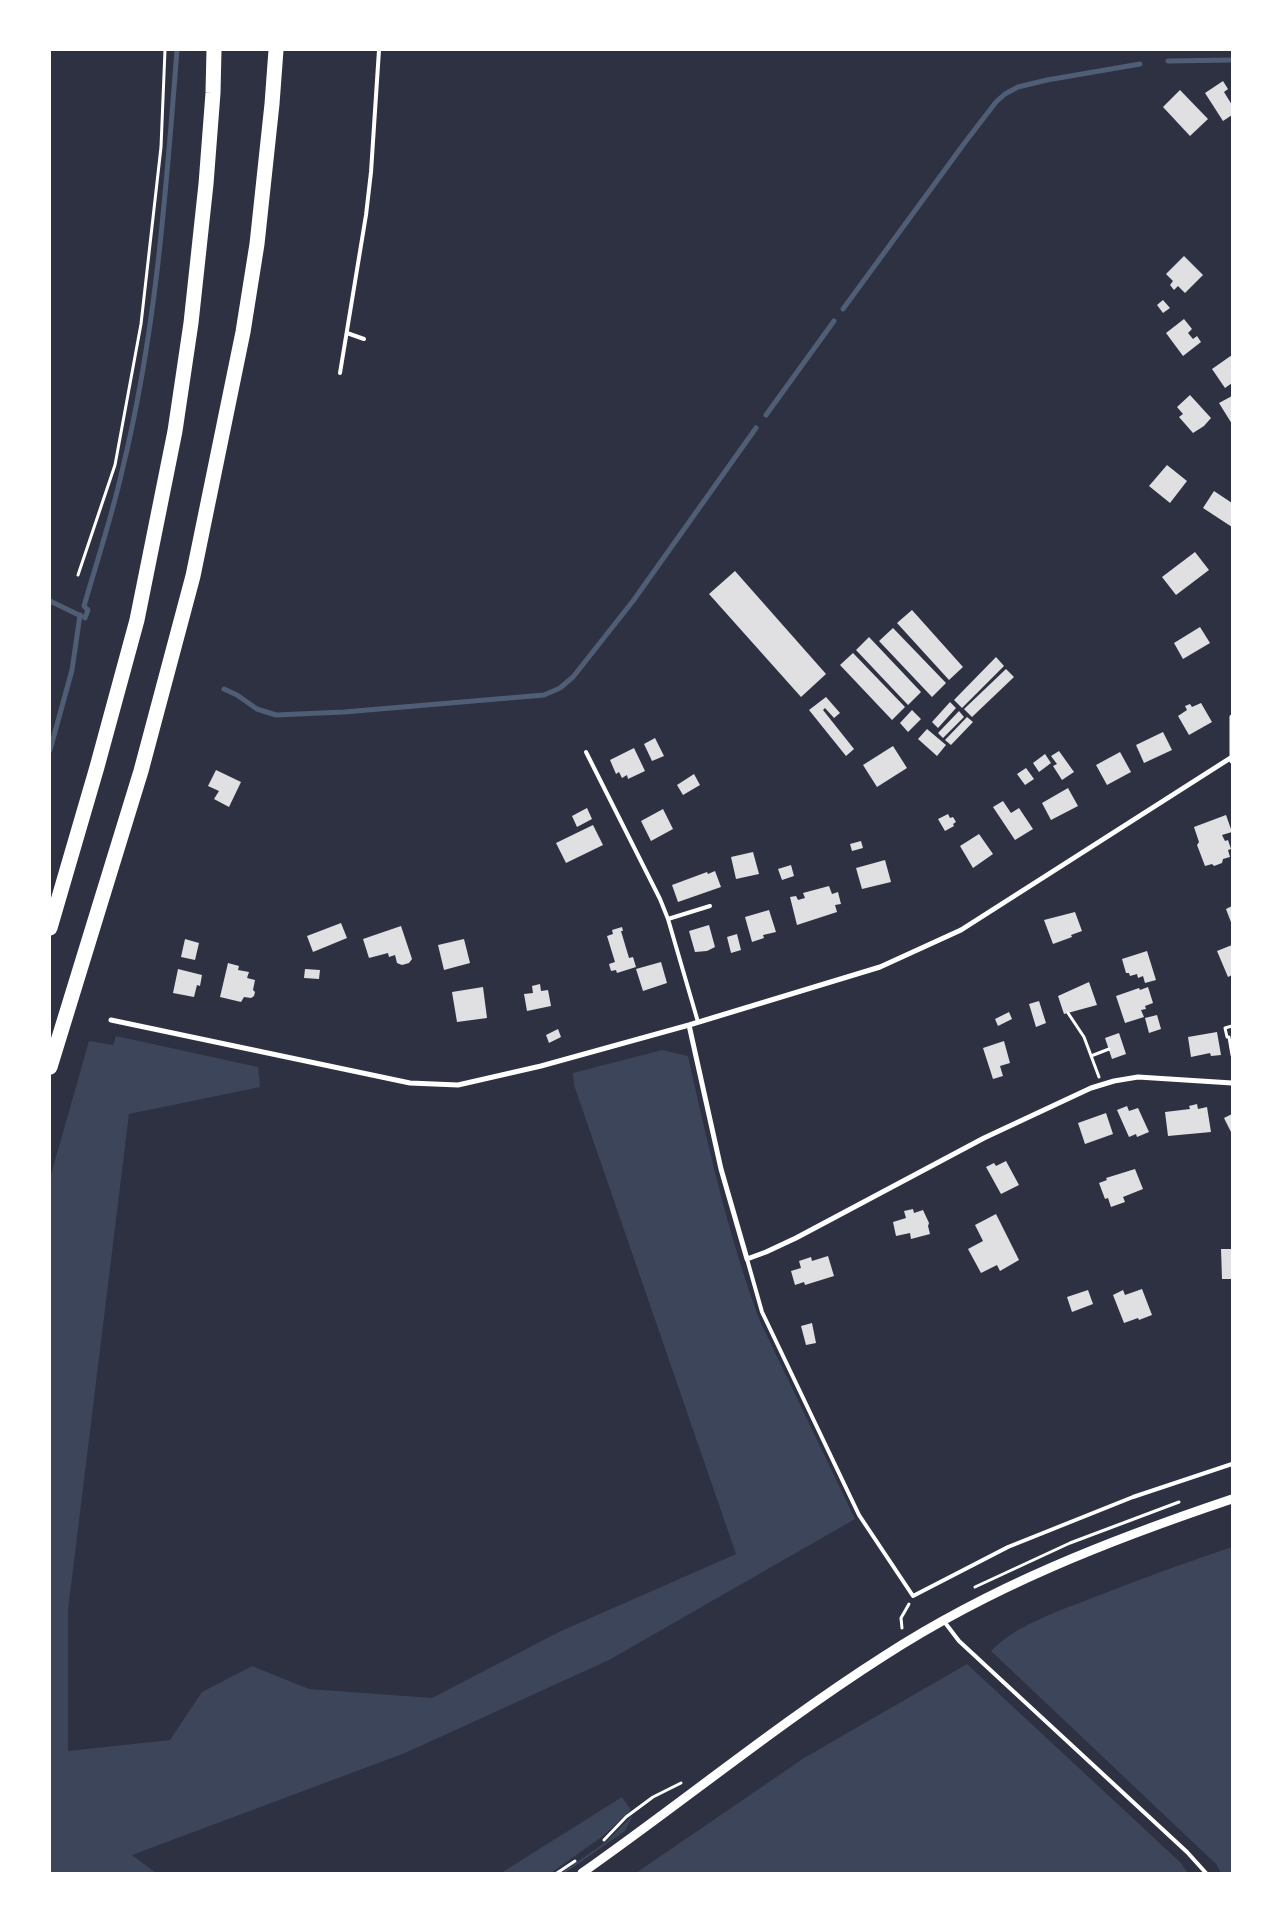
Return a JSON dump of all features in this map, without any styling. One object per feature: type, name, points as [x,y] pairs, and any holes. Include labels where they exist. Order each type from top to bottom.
[{"type":"highway","points":[[50,928],[137,620],[176,431],[191,323],[206,184],[213,93],[214,50]]},
{"type":"highway","points":[[50,1067],[141,771],[193,576],[243,332],[257,244],[276,50]]},
{"type":"street","points":[[111,1020],[410,1083],[458,1085],[541,1066],[689,1025],[880,967],[961,930],[1232,759],[1232,717]]},
{"type":"street","points":[[689,1025],[721,1169],[747,1259],[796,1238],[918,1172],[1057,1102],[1102,1084],[1138,1077],[1232,1083]]},
{"type":"street","points":[[582,1873],[828,1693],[885,1655],[943,1620],[1032,1574],[1089,1550],[1147,1527],[1232,1499]]},
{"type":"lane","points":[[340,373],[371,172],[379,50]]},
{"type":"lane","points":[[347,333],[364,339]]},
{"type":"lane","points":[[586,752],[660,899],[668,919],[698,1022]]},
{"type":"lane","points":[[668,919],[710,906]]},
{"type":"lane","points":[[747,1259],[762,1312],[859,1515],[913,1596],[1008,1547],[1133,1497],[1232,1464]]},
{"type":"lane","points":[[943,1620],[959,1641],[1187,1852],[1206,1873]]},
{"type":"path","points":[[78,575],[115,465],[141,324],[161,147],[165,50]]},
{"type":"path","points":[[1068,1013],[1084,1037],[1102,1084]]},
{"type":"path","points":[[1232,1026],[1225,1028],[1228,1032],[1227,1037],[1229,1037],[1232,1055]]},
{"type":"path","points":[[1091,1056],[1109,1049]]},
{"type":"path","points":[[902,1628],[901,1618],[913,1596]]},
{"type":"shaded area","points":[[116,1036],[258,1067],[260,1087],[129,1114],[68,1610],[68,1751],[170,1740],[202,1692],[252,1666],[309,1689],[432,1698],[561,1631],[736,1554],[574,1085],[573,1073],[662,1050],[688,1056],[728,1223],[760,1321],[855,1519],[609,1660],[405,1753],[132,1855],[156,1873],[50,1873],[50,1178],[89,1041],[113,1045]]},
{"type":"shaded area","points":[[1232,1547],[1232,1873],[1221,1873],[1216,1864],[991,1651],[1025,1626],[1052,1614],[1144,1578]]},
{"type":"shaded area","points":[[967,1664],[1181,1863],[1188,1873],[636,1873],[804,1758]]},
{"type":"shaded area","points":[[622,1797],[631,1810],[603,1836],[551,1873],[501,1873]]},
{"type":"shaded area","points":[[633,1815],[625,1831],[565,1873],[561,1873],[606,1842]]},
{"type":"building","points":[[1223,81],[1228,89],[1224,92],[1232,105],[1232,115],[1223,121],[1205,93]]},
{"type":"building","points":[[1180,90],[1208,119],[1190,136],[1163,107]]},
{"type":"building","points":[[1184,256],[1203,275],[1185,293],[1178,286],[1174,290],[1170,285],[1173,281],[1166,274]]},
{"type":"building","points":[[1163,300],[1170,308],[1163,313],[1157,305]]},
{"type":"building","points":[[1184,319],[1192,329],[1188,333],[1193,339],[1197,336],[1201,342],[1183,356],[1166,333]]},
{"type":"building","points":[[1232,355],[1232,383],[1225,388],[1212,369]]},
{"type":"building","points":[[1190,395],[1211,418],[1204,426],[1193,433],[1179,417],[1183,414],[1177,407]]},
{"type":"building","points":[[1232,396],[1232,424],[1219,403]]},
{"type":"building","points":[[1167,465],[1187,481],[1170,503],[1149,486]]},
{"type":"building","points":[[1214,491],[1232,503],[1232,527],[1203,508]]},
{"type":"building","points":[[1195,552],[1209,570],[1176,595],[1162,577]]},
{"type":"building","points":[[735,571],[826,674],[801,697],[709,594]]},
{"type":"building","points":[[912,610],[963,667],[949,680],[897,623]]},
{"type":"building","points":[[1200,627],[1210,643],[1183,659],[1174,643]]},
{"type":"building","points":[[893,628],[946,683],[932,697],[879,641]]},
{"type":"building","points":[[869,637],[921,692],[908,705],[856,650]]},
{"type":"building","points":[[853,653],[905,707],[892,720],[840,665]]},
{"type":"building","points":[[996,657],[1004,666],[962,708],[954,700]]},
{"type":"building","points":[[1006,669],[1014,677],[972,717],[964,709]]},
{"type":"building","points":[[826,697],[840,713],[834,718],[825,708],[823,710],[854,749],[846,756],[809,710]]},
{"type":"building","points":[[950,702],[956,708],[938,728],[932,722]]},
{"type":"building","points":[[1201,703],[1212,722],[1189,735],[1178,716],[1187,710],[1185,706],[1190,704],[1192,707]]},
{"type":"building","points":[[912,710],[921,719],[908,732],[900,723]]},
{"type":"building","points":[[959,711],[964,717],[943,738],[938,733]]},
{"type":"building","points":[[967,717],[973,722],[951,745],[945,740]]},
{"type":"building","points":[[927,729],[946,745],[937,756],[918,739]]},
{"type":"building","points":[[1163,732],[1172,750],[1144,763],[1136,745]]},
{"type":"building","points":[[655,738],[664,756],[652,761],[644,744]]},
{"type":"building","points":[[893,746],[907,768],[877,787],[863,765]]},
{"type":"building","points":[[634,748],[645,771],[628,779],[627,775],[622,778],[619,772],[616,774],[610,760]]},
{"type":"building","points":[[1059,751],[1074,772],[1062,780],[1053,766],[1057,764],[1051,756]]},
{"type":"building","points":[[1120,752],[1131,772],[1107,785],[1096,765]]},
{"type":"building","points":[[1045,754],[1051,763],[1039,772],[1033,763]]},
{"type":"building","points":[[1026,768],[1034,779],[1025,785],[1017,774]]},
{"type":"building","points":[[216,770],[241,782],[229,807],[214,799],[219,791],[208,786]]},
{"type":"building","points":[[694,774],[700,785],[683,795],[677,785]]},
{"type":"building","points":[[1068,788],[1078,806],[1051,820],[1042,803]]},
{"type":"building","points":[[1003,801],[1011,813],[1019,808],[1033,829],[1015,840],[993,807]]},
{"type":"building","points":[[587,808],[592,819],[577,827],[572,816]]},
{"type":"building","points":[[663,809],[673,829],[651,841],[641,821]]},
{"type":"building","points":[[948,814],[956,822],[953,824],[954,826],[945,831],[938,819]]},
{"type":"building","points":[[1226,815],[1232,832],[1222,835],[1225,841],[1228,840],[1231,849],[1228,850],[1230,857],[1223,859],[1222,863],[1214,866],[1212,864],[1205,866],[1197,845],[1199,842],[1194,827]]},
{"type":"building","points":[[593,825],[603,845],[566,863],[556,843]]},
{"type":"building","points":[[979,834],[993,854],[973,868],[960,846]]},
{"type":"building","points":[[861,841],[863,848],[852,851],[850,844]]},
{"type":"building","points":[[753,852],[759,874],[736,879],[731,857]]},
{"type":"building","points":[[885,860],[891,882],[862,889],[856,868]]},
{"type":"building","points":[[791,865],[794,876],[782,880],[778,869]]},
{"type":"building","points":[[715,871],[721,887],[678,902],[672,885],[707,872],[708,874]]},
{"type":"building","points":[[829,886],[832,894],[838,892],[841,904],[835,905],[837,912],[797,925],[790,897],[796,896],[798,900],[805,898],[803,893]]},
{"type":"building","points":[[1232,906],[1232,925],[1226,909]]},
{"type":"building","points":[[769,910],[776,932],[763,935],[764,938],[752,942],[745,917]]},
{"type":"building","points":[[1075,912],[1082,931],[1053,944],[1044,920]]},
{"type":"building","points":[[341,923],[347,938],[313,952],[307,936]]},
{"type":"building","points":[[709,925],[715,947],[707,951],[695,952],[689,931]]},
{"type":"building","points":[[401,926],[412,959],[409,963],[402,965],[397,963],[395,955],[389,957],[388,953],[369,958],[363,939]]},
{"type":"building","points":[[622,927],[623,931],[621,931],[629,958],[633,957],[636,967],[617,973],[616,970],[611,971],[609,964],[615,962],[607,936],[613,934],[612,930]]},
{"type":"building","points":[[737,934],[741,950],[731,953],[727,937]]},
{"type":"building","points":[[185,939],[199,943],[195,960],[181,957]]},
{"type":"building","points":[[464,939],[470,963],[444,970],[438,945]]},
{"type":"building","points":[[1232,945],[1232,975],[1228,977],[1217,951]]},
{"type":"building","points":[[1147,951],[1156,980],[1145,983],[1143,976],[1138,978],[1137,974],[1130,976],[1129,973],[1126,973],[1122,959]]},
{"type":"building","points":[[661,962],[667,983],[643,991],[636,969]]},
{"type":"building","points":[[228,963],[239,966],[238,970],[249,972],[247,978],[255,980],[254,996],[251,998],[244,997],[241,1002],[220,997]]},
{"type":"building","points":[[178,969],[202,975],[200,986],[197,985],[194,997],[173,993]]},
{"type":"building","points":[[305,969],[320,970],[319,979],[304,978]]},
{"type":"building","points":[[1089,982],[1097,1005],[1064,1014],[1058,996]]},
{"type":"building","points":[[540,984],[541,991],[548,990],[551,1006],[527,1011],[524,994],[533,993],[532,986]]},
{"type":"building","points":[[483,987],[487,1018],[457,1022],[452,992]]},
{"type":"building","points":[[1148,987],[1153,1003],[1145,1006],[1146,1009],[1141,1010],[1144,1017],[1125,1023],[1116,996]]},
{"type":"building","points":[[1039,1001],[1046,1023],[1036,1027],[1029,1004]]},
{"type":"building","points":[[1009,1012],[1012,1019],[998,1026],[995,1019]]},
{"type":"building","points":[[1157,1015],[1161,1029],[1149,1033],[1145,1018]]},
{"type":"building","points":[[558,1029],[561,1037],[549,1043],[546,1035]]},
{"type":"building","points":[[1217,1032],[1221,1055],[1211,1056],[1210,1053],[1191,1057],[1188,1037]]},
{"type":"building","points":[[1119,1033],[1126,1054],[1112,1059],[1105,1038]]},
{"type":"building","points":[[1004,1041],[1010,1063],[1000,1066],[1003,1076],[993,1079],[983,1048]]},
{"type":"building","points":[[1197,1104],[1198,1109],[1207,1107],[1211,1132],[1168,1136],[1165,1112],[1190,1109],[1189,1106]]},
{"type":"building","points":[[1127,1106],[1129,1111],[1138,1108],[1149,1132],[1137,1137],[1136,1134],[1129,1137],[1117,1110]]},
{"type":"building","points":[[1106,1113],[1113,1134],[1085,1144],[1078,1123]]},
{"type":"building","points":[[1232,1114],[1232,1134],[1224,1118]]},
{"type":"building","points":[[1006,1161],[1019,1185],[1001,1194],[986,1167],[994,1163],[996,1166]]},
{"type":"building","points":[[1135,1169],[1143,1189],[1123,1197],[1125,1202],[1111,1207],[1108,1198],[1105,1199],[1099,1183],[1107,1180],[1106,1178]]},
{"type":"building","points":[[913,1209],[914,1213],[923,1210],[929,1223],[930,1234],[911,1239],[910,1233],[896,1236],[893,1222],[906,1218],[904,1211]]},
{"type":"building","points":[[996,1214],[1019,1260],[1000,1271],[997,1265],[981,1273],[968,1249],[983,1241],[975,1225]]},
{"type":"building","points":[[1221,1249],[1232,1249],[1232,1279],[1222,1279]]},
{"type":"building","points":[[828,1256],[834,1276],[805,1285],[804,1282],[795,1285],[791,1271],[801,1268],[799,1261],[811,1257],[812,1261]]},
{"type":"building","points":[[1142,1289],[1152,1315],[1124,1323],[1113,1295],[1123,1290],[1125,1295]]},
{"type":"building","points":[[1088,1290],[1093,1304],[1072,1312],[1067,1297]]},
{"type":"building","points":[[812,1323],[816,1343],[806,1345],[801,1326]]},
{"type":"waterway","points":[[85,618],[88,610],[84,606],[118,488],[134,419],[143,367],[164,209],[177,50]]},
{"type":"waterway","points":[[1168,61],[1232,60]]},
{"type":"waterway","points":[[843,309],[966,141],[996,102],[1005,94],[1018,87],[1047,80],[1140,64]]},
{"type":"waterway","points":[[766,415],[834,321]]},
{"type":"waterway","points":[[224,689],[237,695],[257,709],[276,715],[344,712],[544,695],[560,688],[573,677],[633,601],[756,428]]},
{"type":"waterway","points":[[50,601],[81,616]]},
{"type":"waterway","points":[[50,750],[72,670],[80,615]]}]
